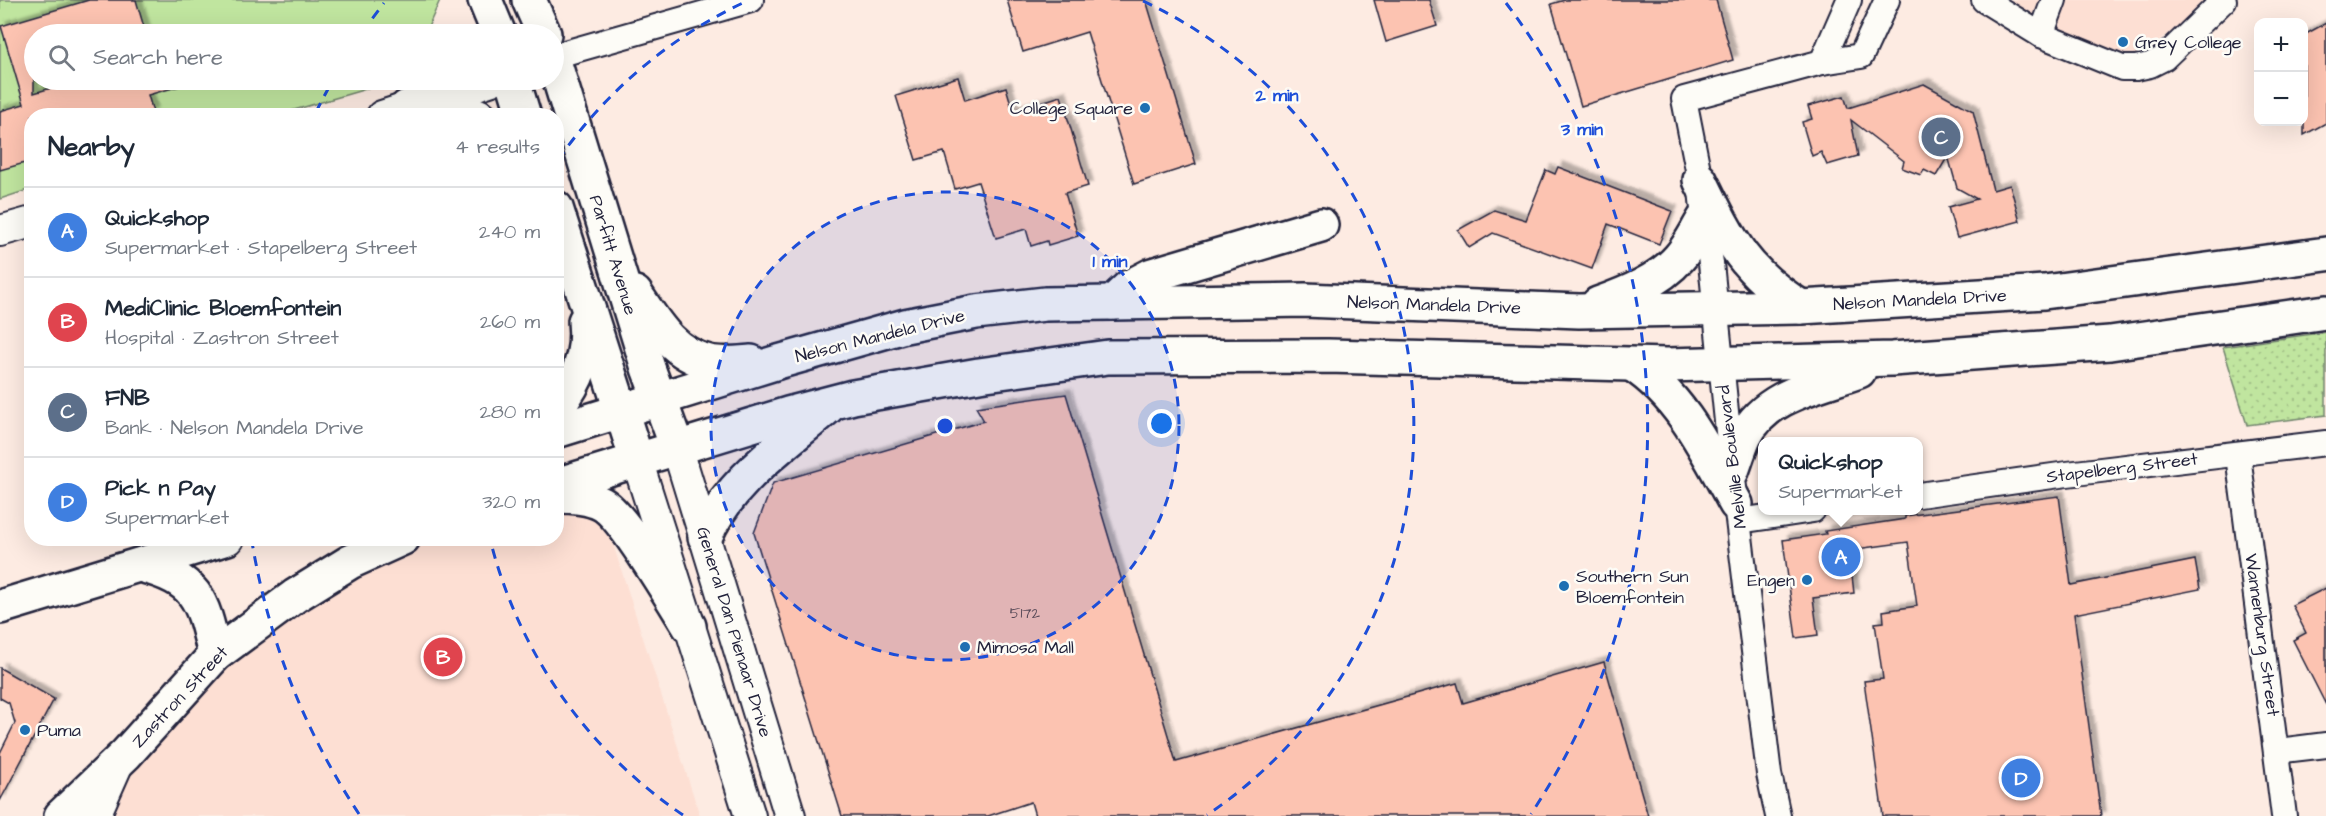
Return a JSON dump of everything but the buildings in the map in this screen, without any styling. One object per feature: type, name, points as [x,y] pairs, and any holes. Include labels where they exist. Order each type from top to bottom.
[{"type":"highway","points":[[477,24],[478,0]]},
{"type":"highway","points":[[485,0],[495,24]]},
{"type":"highway","points":[[529,0],[540,24]]},
{"type":"highway","points":[[399,108],[426,90]]},
{"type":"highway","points":[[516,90],[522,108]]},
{"type":"highway","name":"Parfitt Avenue","points":[[564,90],[617,267],[659,399],[677,447]]},
{"type":"highway","points":[[415,108],[442,104],[463,108]]},
{"type":"highway","points":[[1700,180],[1741,257],[1779,293],[1801,306]]},
{"type":"highway","points":[[1579,311],[1615,298],[1664,273],[1679,258],[1704,219]]},
{"type":"highway","points":[[1112,303],[1129,287],[1152,275],[1321,225]]},
{"type":"highway","points":[[564,235],[637,460]]},
{"type":"highway","name":"Nelson Mandela Drive","points":[[564,429],[778,362],[905,326],[976,312],[1045,304],[1305,300],[1579,311],[1801,306],[2044,292],[2326,254]]},
{"type":"highway","points":[[617,267],[664,336],[678,348],[709,362],[778,362]]},
{"type":"highway","points":[[564,399],[580,372],[585,351],[586,330],[580,286]]},
{"type":"highway","points":[[564,483],[834,402],[979,375],[1108,357],[1328,356],[1633,365],[1721,365],[1892,359],[2110,344],[2326,312]]},
{"type":"highway","points":[[1732,471],[1745,436],[1754,422],[1769,408],[1806,389],[1892,359]]},
{"type":"highway","points":[[1633,365],[1651,376],[1669,394],[1704,446],[1738,512]]},
{"type":"highway","points":[[705,537],[714,516],[734,490],[834,402]]},
{"type":"highway","points":[[564,496],[576,497],[604,505],[633,540],[690,626]]},
{"type":"highway","points":[[0,607],[201,546]]},
{"type":"highway","name":"Zastron Street","points":[[61,816],[126,754],[215,655],[304,591],[350,562],[385,546]]},
{"type":"highway","points":[[140,565],[164,571],[178,578],[191,589],[202,607],[215,655]]},
{"type":"street","points":[[564,55],[751,0]]},
{"type":"street","points":[[1822,62],[1849,0]]},
{"type":"street","points":[[1822,62],[1860,56],[1887,0]]},
{"type":"street","points":[[1984,0],[2041,35],[2122,68],[2150,65],[2164,58],[2224,0]]},
{"type":"street","points":[[2041,35],[2054,0]]},
{"type":"street","name":"Melville Boulevard","points":[[1778,816],[1769,774],[1700,180],[1684,99],[1822,62]]},
{"type":"street","points":[[404,108],[461,90]]},
{"type":"street","points":[[0,231],[24,224]]},
{"type":"street","name":"Stapelberg Street","points":[[1923,494],[2067,474],[2326,443]]},
{"type":"street","name":"General Dan Pienaar Drive","points":[[677,447],[790,816]]},
{"type":"street","name":"Wannenburg Street","points":[[2238,455],[2284,816]]},
{"type":"street","points":[[637,460],[750,816]]},
{"type":"street","points":[[1738,512],[1758,511]]},
{"type":"street","points":[[736,641],[742,692],[756,762],[753,775],[740,786]]},
{"type":"street","points":[[2277,751],[2326,745]]},
{"type":"street","points":[[98,816],[126,754]]},
{"type":"shaded area","name":"Grey College","points":[[1995,0],[2211,0],[2134,61],[2041,23]]},
{"type":"shaded area","points":[[564,506],[595,518],[613,544],[700,816],[106,816],[129,767],[207,683],[266,632],[351,575],[422,546],[564,546]]},
{"type":"green space","points":[[0,0],[440,0],[429,24],[24,24],[24,90],[363,90],[301,108],[24,108],[24,191],[0,199]]},
{"type":"green space","points":[[2326,332],[2326,415],[2247,425],[2223,347]]},
{"type":"place","name":"Grey College","points":[[2123,42]]},
{"type":"place","name":"College Square","points":[[1145,108]]},
{"type":"place","name":"FNB","points":[[1941,137]]},
{"type":"place","name":"Quickshop","points":[[1841,557]]},
{"type":"place","name":"Engen","points":[[1807,580]]},
{"type":"place","name":"Southern Sun Bloemfontein","points":[[1564,586]]},
{"type":"place","name":"Mimosa Mall","points":[[965,647]]},
{"type":"place","name":"MediClinic Bloemfontein","points":[[443,657]]},
{"type":"place","name":"Puma","points":[[25,730]]},
{"type":"place","name":"Pick n Pay","points":[[2021,778]]}]
